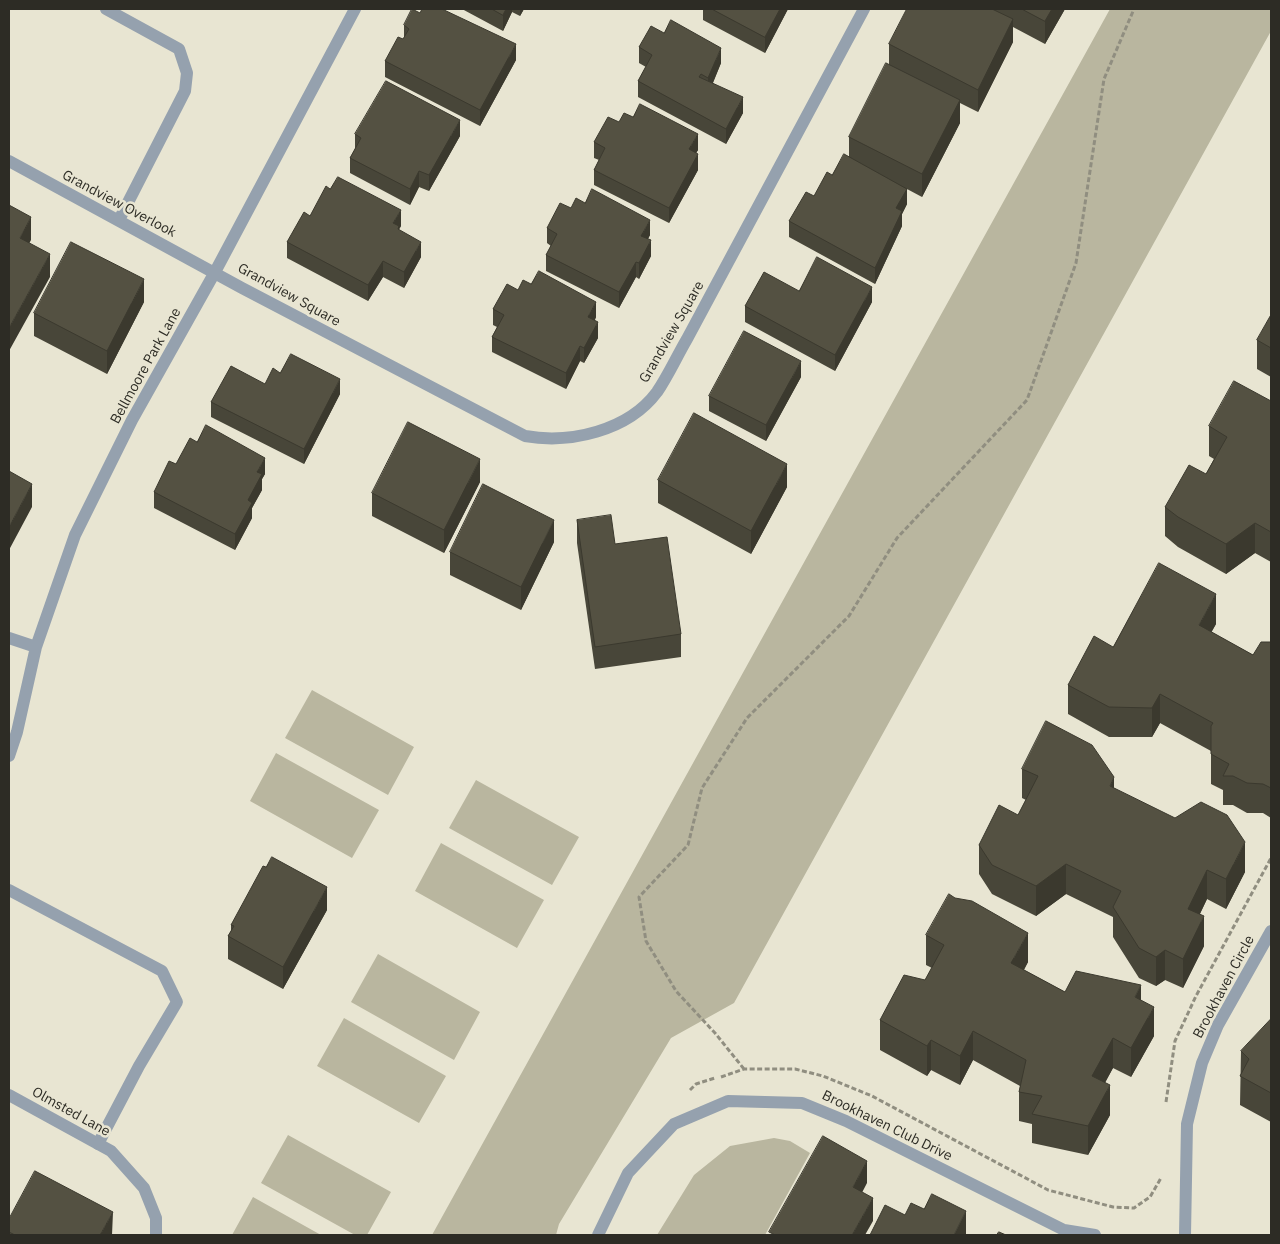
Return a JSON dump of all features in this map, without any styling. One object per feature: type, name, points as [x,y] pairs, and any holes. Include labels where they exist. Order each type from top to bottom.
[{"type":"street","points":[[106,9],[179,49],[188,73],[185,91],[119,220]]},
{"type":"street","name":"Bellmoore Park Lane","points":[[9,756],[17,732],[36,646],[74,535],[132,420],[215,272],[355,9]]},
{"type":"street","name":"Grandview Square","points":[[215,272],[524,436],[538,438],[571,437],[611,426],[642,409],[657,392],[864,9]]},
{"type":"street","name":"Grandview Overlook","points":[[9,161],[215,272]]},
{"type":"street","points":[[9,638],[36,646]]},
{"type":"street","points":[[9,890],[162,971],[177,1002],[139,1066],[98,1144]]},
{"type":"street","name":"Brookhaven Circle","points":[[1185,1235],[1187,1124],[1202,1063],[1218,1025],[1271,931]]},
{"type":"street","name":"Olmsted Lane","points":[[9,1095],[110,1151],[144,1188],[156,1218],[156,1235]]},
{"type":"street","name":"Brookhaven Club Drive","points":[[598,1235],[628,1173],[674,1124],[728,1101],[802,1103],[846,1121],[1064,1230],[1095,1235]]},
{"type":"path","points":[[1134,9],[1104,79],[1076,263],[1027,400],[896,538],[849,616],[747,718],[702,788],[688,845],[639,897],[646,941],[671,982],[744,1070],[795,1070],[823,1076],[872,1096],[1048,1190],[1113,1207],[1134,1208],[1150,1197],[1161,1180],[1162,1170]]},
{"type":"path","points":[[1166,1111],[1174,1041],[1196,996],[1271,858]]},
{"type":"shaded area","points":[[1110,9],[1271,9],[1271,31],[734,1003],[671,1038],[559,1224],[556,1235],[432,1235]]},
{"type":"shaded area","points":[[312,690],[414,747],[388,795],[285,738]]},
{"type":"shaded area","points":[[276,753],[379,810],[352,858],[250,801]]},
{"type":"shaded area","points":[[476,780],[579,837],[552,885],[449,828]]},
{"type":"shaded area","points":[[441,843],[544,900],[517,948],[415,891]]},
{"type":"shaded area","points":[[378,954],[480,1012],[454,1060],[351,1002]]},
{"type":"shaded area","points":[[344,1018],[446,1076],[419,1123],[317,1066]]},
{"type":"shaded area","points":[[288,1135],[391,1192],[367,1235],[355,1235],[261,1183]]},
{"type":"shaded area","points":[[774,1138],[790,1141],[810,1153],[765,1235],[657,1235],[694,1175],[730,1146]]},
{"type":"shaded area","points":[[253,1197],[321,1235],[232,1235]]},
{"type":"building","points":[[412,9],[420,13],[422,9],[442,9],[516,44],[480,110],[385,61],[398,37],[403,39],[409,29],[404,25]]},
{"type":"building","points":[[492,9],[506,9],[503,15]]},
{"type":"building","points":[[712,9],[780,9],[765,37]]},
{"type":"building","points":[[907,9],[992,9],[1013,19],[978,90],[889,44]]},
{"type":"building","points":[[1022,9],[1052,9],[1045,21]]},
{"type":"building","points":[[671,20],[721,48],[708,78],[701,74],[699,77],[743,97],[726,129],[638,81],[652,55],[639,47],[651,26],[664,33]]},
{"type":"building","points":[[886,63],[960,100],[922,174],[849,137]]},
{"type":"building","points":[[386,81],[460,120],[429,175],[419,171],[410,189],[350,158],[361,138],[355,134]]},
{"type":"building","points":[[640,104],[698,134],[689,149],[698,154],[669,208],[594,170],[605,148],[594,142],[608,117],[619,122],[624,113],[633,117]]},
{"type":"building","points":[[844,154],[907,189],[896,208],[902,211],[875,268],[789,221],[806,192],[814,196],[827,172],[832,175]]},
{"type":"building","points":[[338,177],[401,210],[393,223],[399,226],[398,229],[421,242],[404,272],[383,261],[368,285],[287,242],[304,212],[310,216],[326,186],[330,189]]},
{"type":"building","points":[[592,189],[650,220],[641,236],[651,240],[639,263],[636,262],[619,292],[546,255],[557,234],[547,228],[560,203],[571,208],[576,198],[585,203]]},
{"type":"building","points":[[9,205],[31,217],[20,238],[50,254],[9,328]]},
{"type":"building","points":[[71,242],[144,279],[107,351],[34,313]]},
{"type":"building","points":[[817,257],[872,287],[835,355],[745,306],[764,272],[799,291]]},
{"type":"building","points":[[539,271],[596,302],[588,317],[598,322],[584,348],[580,346],[566,373],[492,337],[504,315],[493,309],[507,284],[518,290],[523,280],[531,284]]},
{"type":"building","points":[[1271,315],[1271,348],[1257,340]]},
{"type":"building","points":[[744,331],[801,361],[766,425],[709,396]]},
{"type":"building","points":[[291,354],[340,379],[304,449],[211,402],[231,366],[265,384],[273,368],[280,373]]},
{"type":"building","points":[[1234,381],[1271,401],[1271,532],[1255,523],[1226,544],[1178,517],[1165,507],[1189,465],[1206,474],[1227,437],[1209,426]]},
{"type":"building","points":[[694,413],[787,464],[751,531],[658,480]]},
{"type":"building","points":[[408,422],[480,459],[444,530],[372,493]]},
{"type":"building","points":[[206,425],[265,458],[257,472],[262,474],[248,500],[252,503],[235,534],[154,492],[169,461],[176,464],[190,438],[197,442]]},
{"type":"building","points":[[9,471],[32,484],[9,527]]},
{"type":"building","points":[[483,484],[554,520],[521,587],[450,552]]},
{"type":"building","points":[[611,515],[615,544],[667,537],[681,634],[595,647],[577,520]]},
{"type":"building","points":[[1159,563],[1216,594],[1199,625],[1253,655],[1261,642],[1271,642],[1271,788],[1263,784],[1247,783],[1233,776],[1223,776],[1229,764],[1211,754],[1211,726],[1213,723],[1160,694],[1152,708],[1109,707],[1068,685],[1094,636],[1113,647]]},
{"type":"building","points":[[1046,721],[1092,745],[1114,777],[1110,786],[1175,818],[1201,802],[1227,815],[1245,842],[1226,879],[1207,870],[1188,909],[1204,916],[1183,959],[1165,950],[1156,957],[1139,948],[1113,907],[1121,891],[1066,864],[1036,886],[992,865],[979,845],[999,805],[1018,815],[1038,776],[1022,769]]},
{"type":"building","points":[[272,857],[327,887],[283,967],[228,936],[234,926],[231,925],[263,866],[266,867]]},
{"type":"building","points":[[949,894],[955,898],[972,901],[1028,933],[1011,963],[1065,992],[1076,971],[1141,985],[1135,997],[1154,1007],[1131,1048],[1113,1038],[1092,1076],[1110,1085],[1088,1126],[1032,1114],[1042,1096],[1019,1092],[1026,1060],[973,1031],[960,1056],[931,1040],[927,1046],[880,1020],[904,975],[925,980],[944,945],[926,935]]},
{"type":"building","points":[[1271,1019],[1271,1093],[1240,1076],[1249,1059],[1241,1051]]},
{"type":"building","points":[[823,1136],[867,1161],[853,1187],[873,1198],[852,1235],[775,1235],[769,1232]]},
{"type":"building","points":[[35,1171],[113,1212],[100,1235],[15,1235],[9,1232],[9,1219]]},
{"type":"building","points":[[932,1194],[966,1211],[954,1235],[870,1235],[885,1205],[905,1215],[911,1203],[924,1209]]}]
